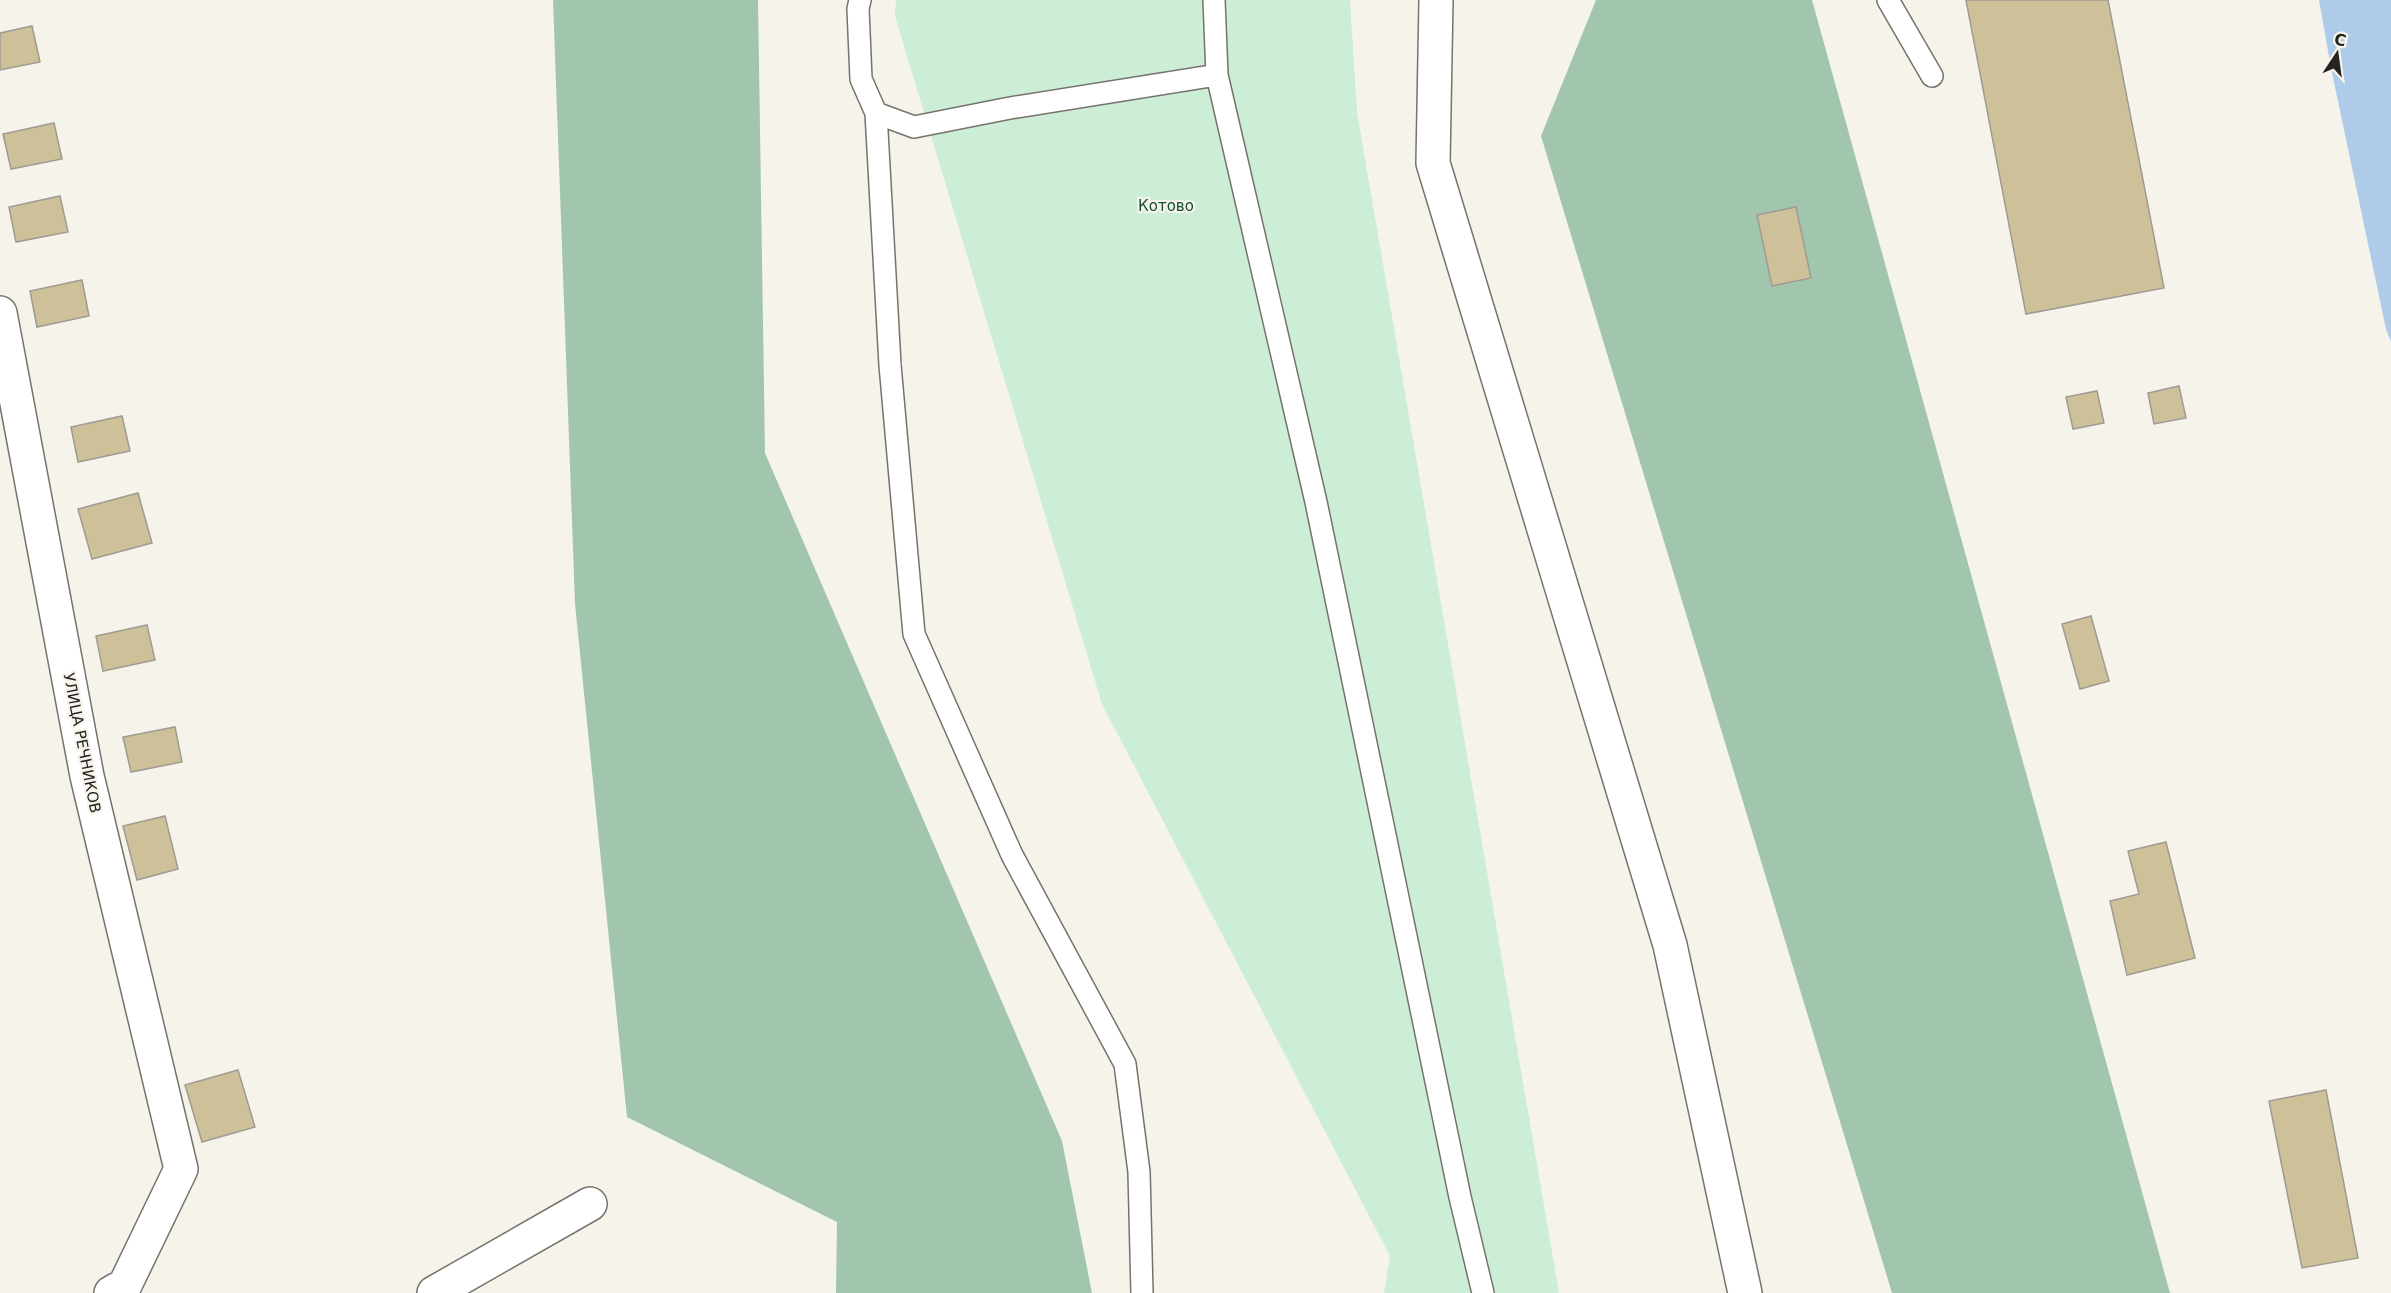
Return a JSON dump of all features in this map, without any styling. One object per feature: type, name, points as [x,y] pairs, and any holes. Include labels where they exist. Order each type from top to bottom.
[{"type":"street","points":[[1436,0],[1433,163],[1670,945],[1745,1293]]},
{"type":"street","name":"УЛИЦА РЕЧНИКОВ","points":[[0,313],[87,776],[181,1169],[125,1285],[111,1293]]},
{"type":"street","points":[[434,1293],[590,1204]]},
{"type":"lane","points":[[860,0],[858,9],[861,79],[876,113],[890,365],[914,634],[1012,855],[1125,1064],[1139,1172],[1142,1293]]},
{"type":"lane","points":[[1214,0],[1217,75],[1316,502],[1460,1197],[1484,1293]]},
{"type":"lane","points":[[1888,0],[1932,75]]},
{"type":"lane","points":[[876,113],[914,127],[1010,108],[1217,75]]},
{"type":"green space","points":[[553,0],[758,0],[765,453],[1062,1141],[1092,1293],[836,1293],[837,1222],[627,1117],[575,604]]},
{"type":"green space","name":"Котово","points":[[896,0],[1350,0],[1357,112],[1559,1293],[1384,1293],[1390,1256],[1102,704],[895,16]]},
{"type":"green space","points":[[1596,0],[1812,0],[2170,1293],[1892,1293],[1541,136]]},
{"type":"water","points":[[2319,0],[2391,0],[2391,342],[2386,329],[2331,68]]},
{"type":"building","points":[[1966,0],[2108,0],[2164,288],[2026,314]]},
{"type":"building","points":[[32,26],[40,62],[0,70],[0,33]]},
{"type":"building","points":[[54,123],[62,159],[11,169],[3,134]]},
{"type":"building","points":[[60,196],[68,232],[16,242],[9,207]]},
{"type":"building","points":[[1796,207],[1811,278],[1772,286],[1757,215]]},
{"type":"building","points":[[82,280],[89,316],[37,327],[30,291]]},
{"type":"building","points":[[2179,386],[2186,418],[2154,424],[2148,393]]},
{"type":"building","points":[[2097,391],[2104,423],[2073,429],[2066,397]]},
{"type":"building","points":[[122,416],[130,451],[78,462],[71,427]]},
{"type":"building","points":[[138,493],[152,543],[92,559],[78,509]]},
{"type":"building","points":[[2091,616],[2109,681],[2080,689],[2062,624]]},
{"type":"building","points":[[147,625],[155,660],[103,671],[96,636]]},
{"type":"building","points":[[175,727],[182,762],[131,772],[123,737]]},
{"type":"building","points":[[165,816],[178,869],[137,880],[123,826]]},
{"type":"building","points":[[2166,842],[2195,958],[2127,975],[2110,901],[2139,894],[2128,851]]},
{"type":"building","points":[[238,1070],[255,1127],[202,1142],[185,1085]]},
{"type":"building","points":[[2326,1090],[2358,1258],[2302,1268],[2269,1101]]}]
